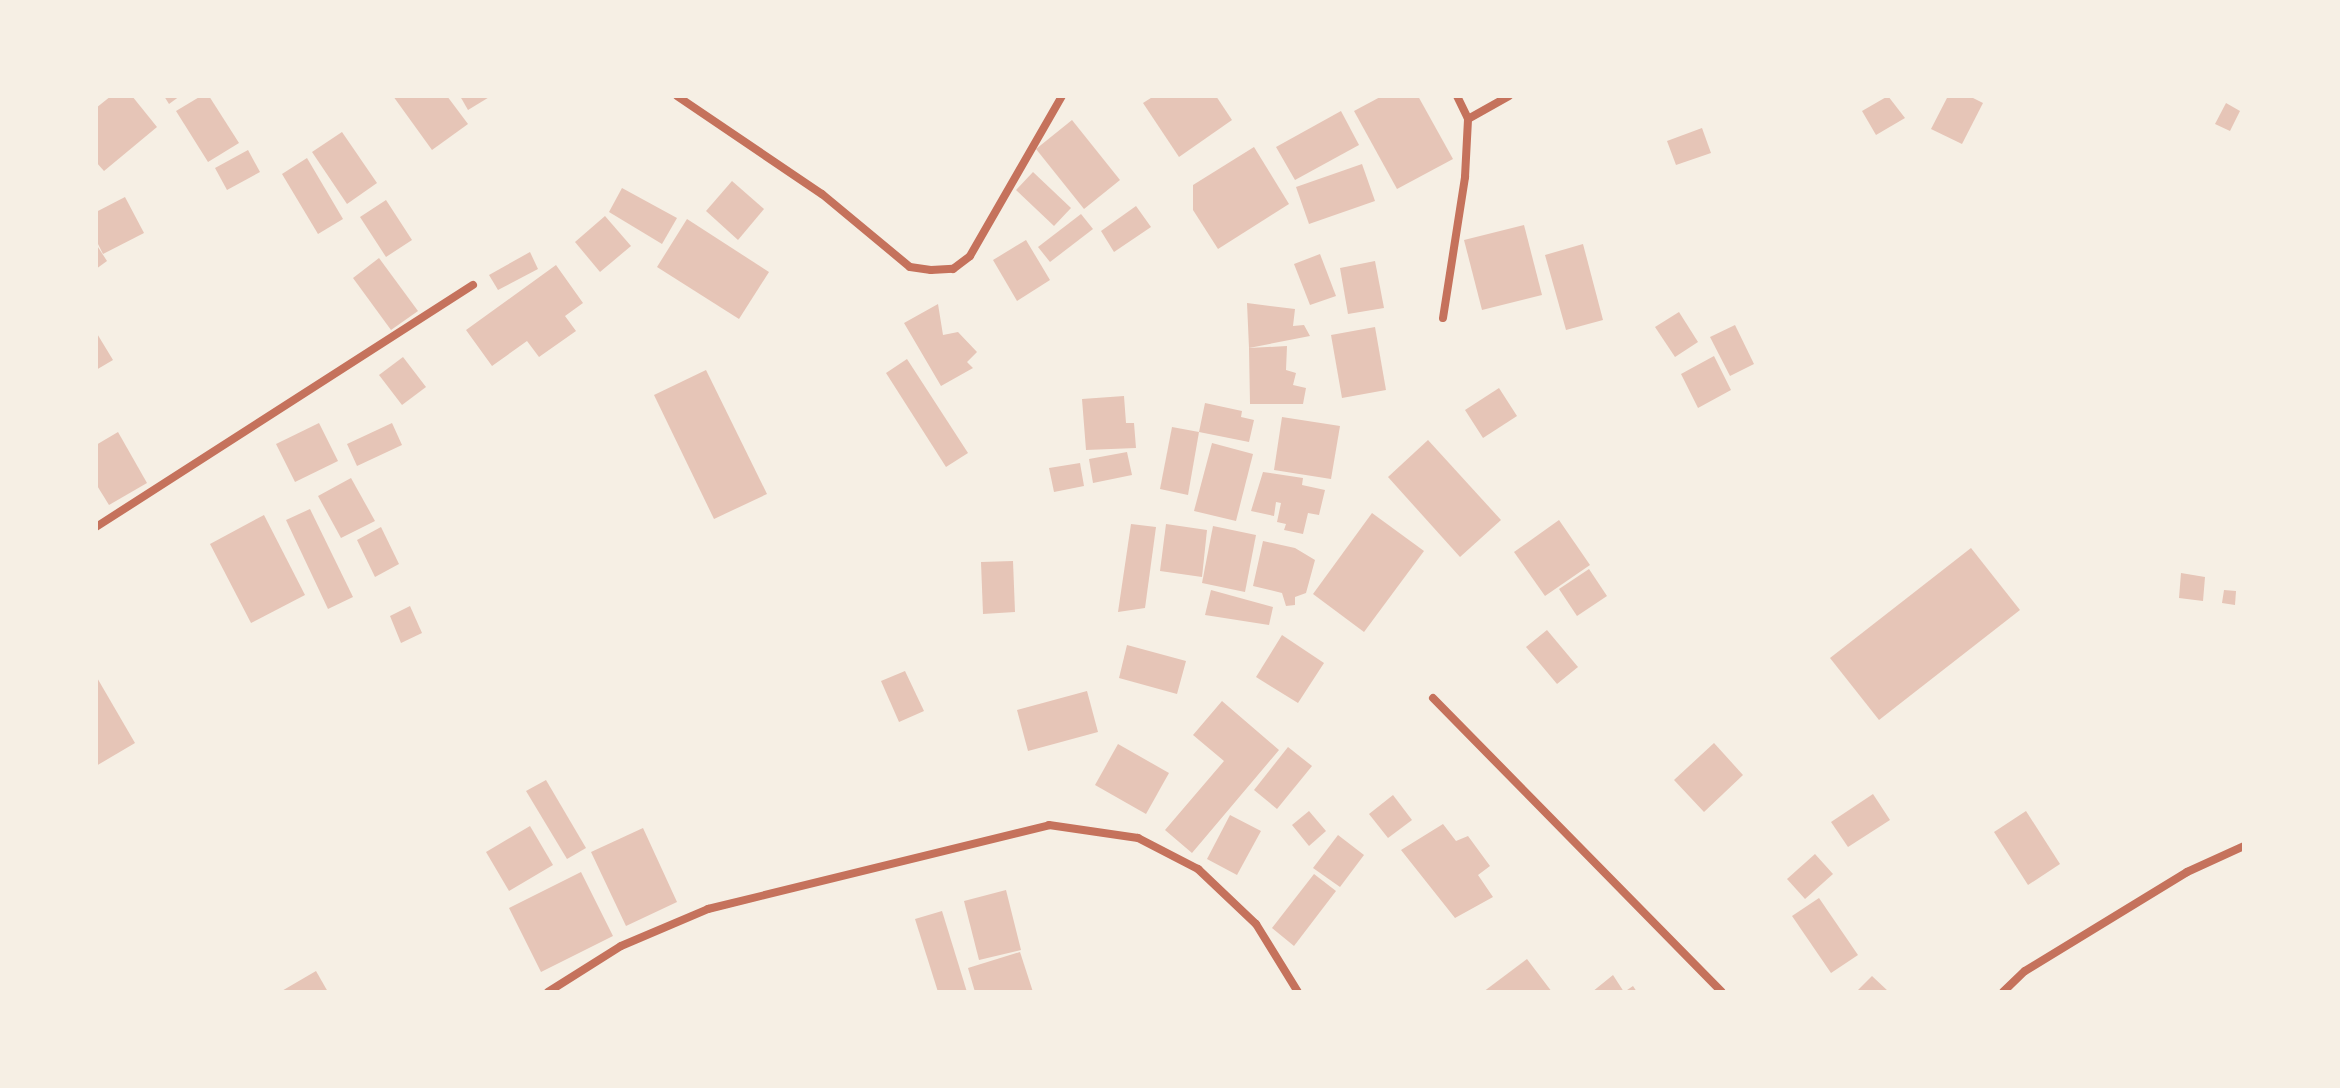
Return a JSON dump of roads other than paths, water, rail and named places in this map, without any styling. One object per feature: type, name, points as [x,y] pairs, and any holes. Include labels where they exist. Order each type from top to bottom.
[{"type":"street","points":[[677,96],[822,194],[910,267],[931,270],[953,269],[970,256],[1062,96]]},
{"type":"street","points":[[1443,318],[1465,177],[1468,119],[1457,96]]},
{"type":"street","points":[[1468,119],[1509,96]]},
{"type":"street","points":[[96,527],[473,285]]},
{"type":"street","points":[[1433,698],[1722,992]]},
{"type":"street","points":[[548,992],[621,946],[708,909],[1049,825],[1138,838],[1198,869],[1256,924],[1298,992]]},
{"type":"street","points":[[2003,992],[2025,971],[2187,872],[2244,846]]}]
